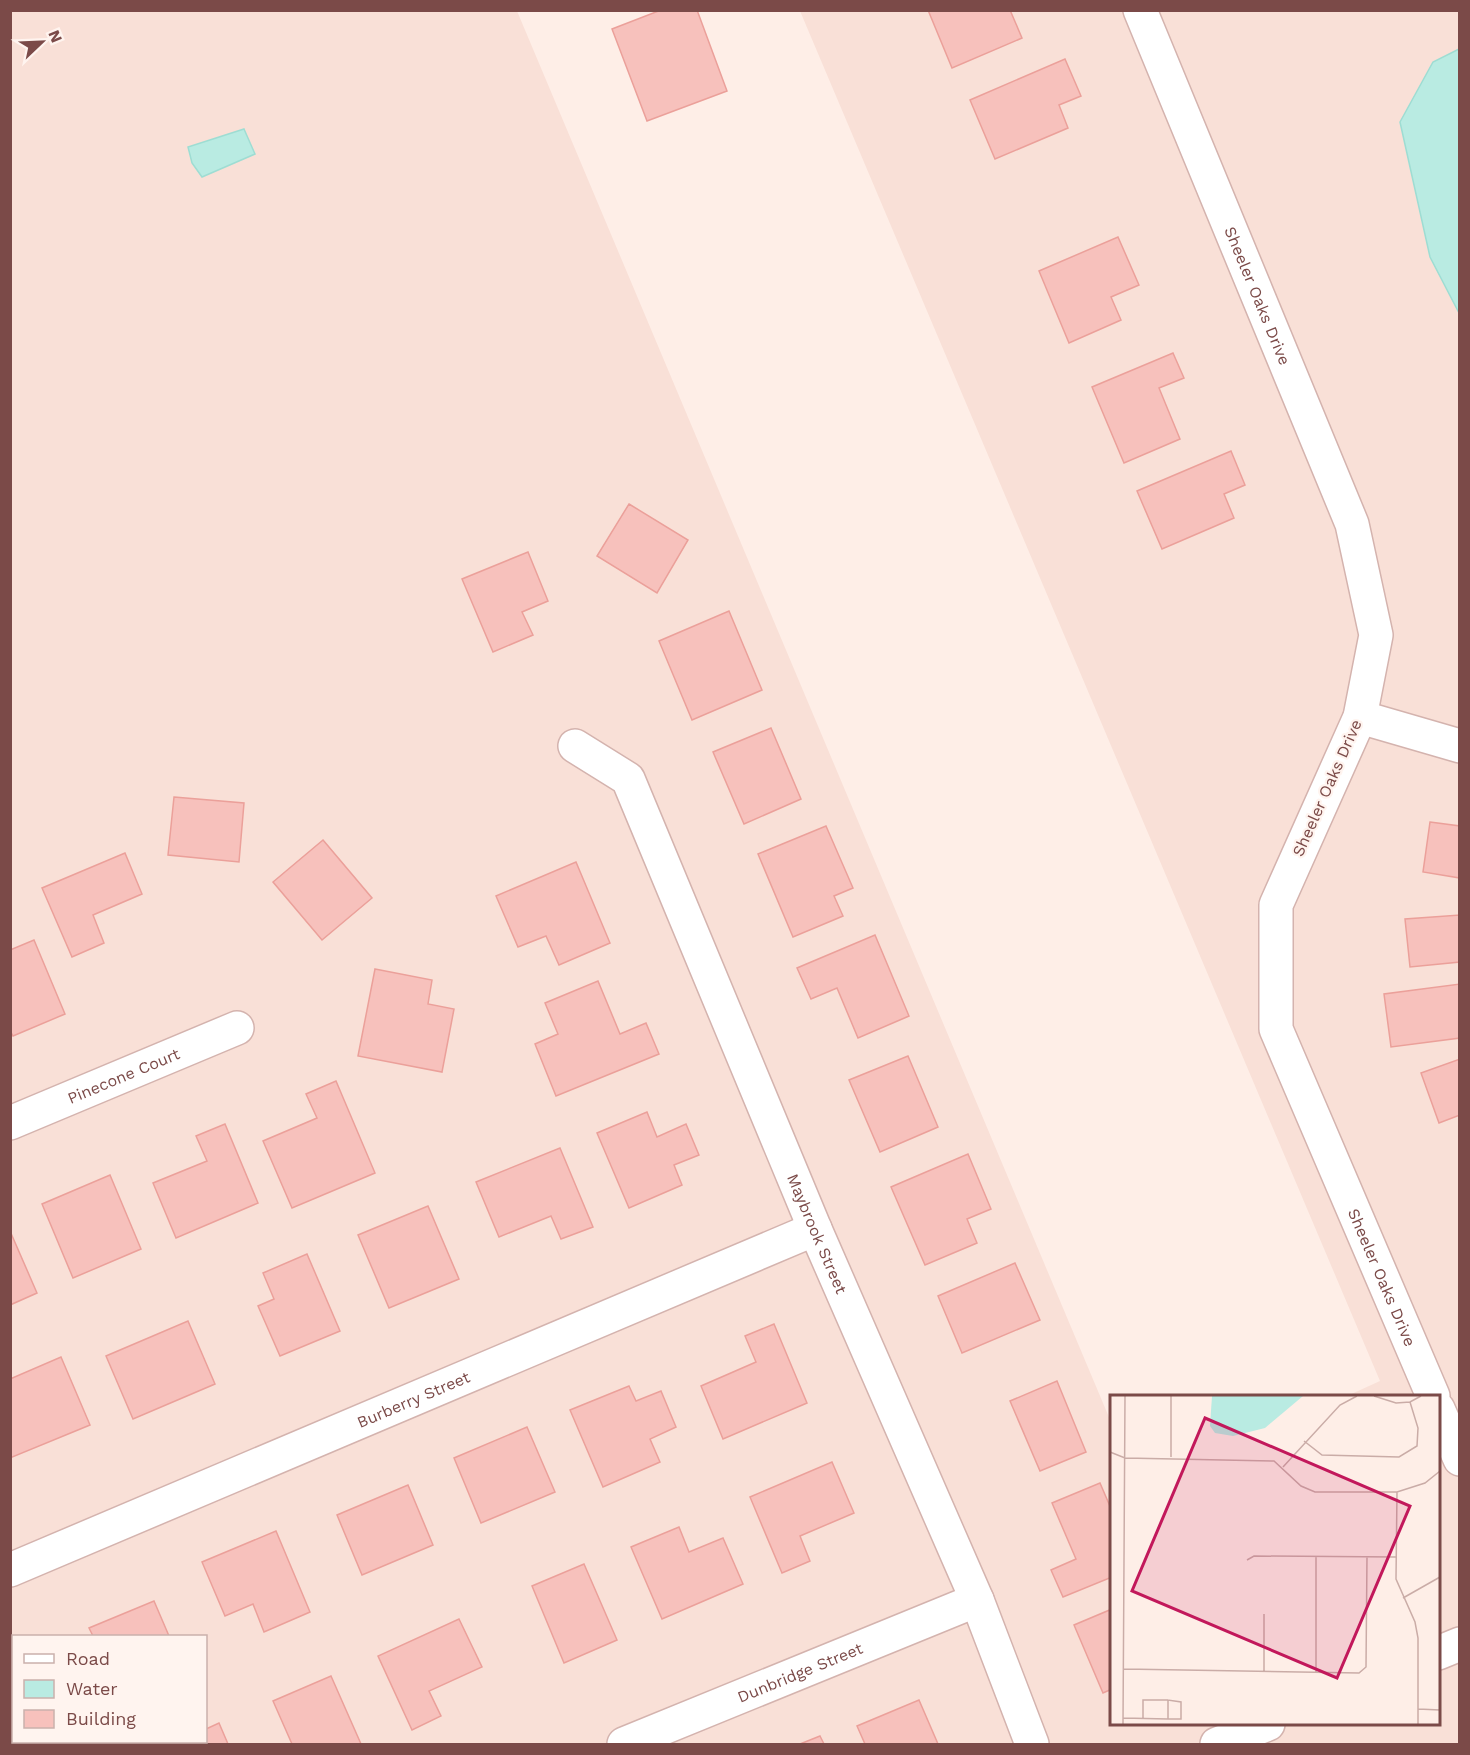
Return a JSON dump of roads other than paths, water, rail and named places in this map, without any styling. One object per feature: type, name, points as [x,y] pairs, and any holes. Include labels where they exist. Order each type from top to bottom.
[{"type":"street","name":"Sheeler Oaks Drive","points":[[1140,10],[1352,524],[1376,635],[1360,717],[1276,905],[1276,1029],[1433,1395]]},
{"type":"street","points":[[1360,717],[1460,746]]},
{"type":"street","name":"Maybrook Street","points":[[575,746],[628,779],[815,1229],[977,1600],[1032,1744]]},
{"type":"street","name":"Pinecone Court","points":[[10,1123],[237,1028]]},
{"type":"street","name":"Burberry Street","points":[[10,1570],[815,1229]]},
{"type":"street","points":[[1440,1414],[1460,1459]]},
{"type":"street","name":"Dunbridge Street","points":[[624,1744],[977,1600]]},
{"type":"street","points":[[1440,1652],[1460,1644]]},
{"type":"street","points":[[1217,1744],[1265,1725]]},
{"type":"water","points":[[1459,49],[1459,313],[1430,257],[1400,122],[1433,62]]},
{"type":"water","points":[[244,129],[255,154],[202,177],[192,163],[188,147]]}]
